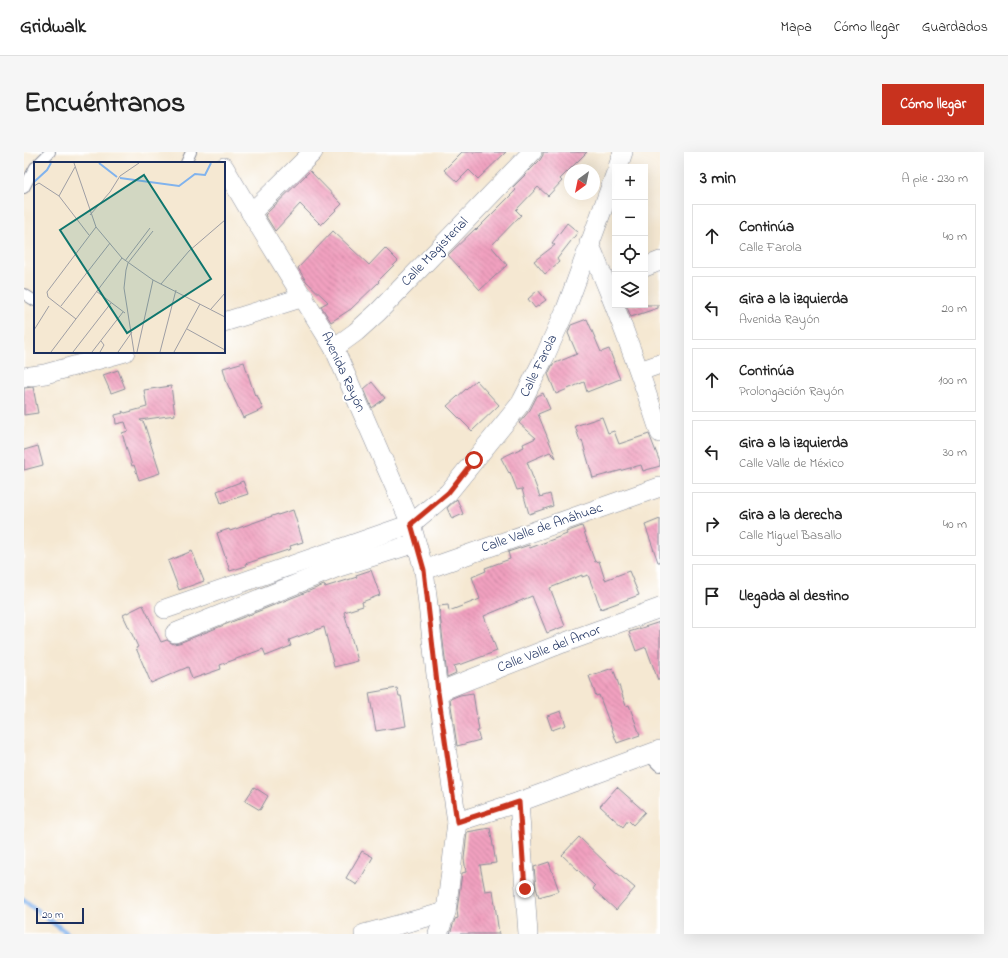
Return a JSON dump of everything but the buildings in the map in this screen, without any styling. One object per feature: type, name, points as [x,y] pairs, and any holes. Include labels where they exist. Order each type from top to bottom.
[{"type":"street","points":[[215,152],[221,162]]},
{"type":"street","points":[[251,213],[313,152]]},
{"type":"street","name":"Calle Magisterial","points":[[334,348],[356,332],[378,312],[532,152]]},
{"type":"street","points":[[619,164],[624,152]]},
{"type":"street","name":"Avenida Rayón","points":[[225,169],[334,348],[411,524],[424,570],[438,692],[457,822],[446,912],[438,934]]},
{"type":"street","name":"Calle Farola","points":[[411,524],[448,493],[521,402],[545,356],[566,309],[612,183]]},
{"type":"street","points":[[590,244],[610,280],[660,433]]},
{"type":"street","points":[[648,266],[660,261]]},
{"type":"street","points":[[225,322],[304,297]]},
{"type":"street","points":[[24,377],[45,374],[121,353]]},
{"type":"street","points":[[640,371],[660,364]]},
{"type":"street","name":"Calle Valle de Anáhuac","points":[[424,570],[660,487]]},
{"type":"street","points":[[175,633],[411,524]]},
{"type":"street","points":[[165,609],[333,560],[416,543]]},
{"type":"street","name":"Calle Valle del Amor","points":[[438,692],[563,643],[660,608]]},
{"type":"street","points":[[457,822],[656,756]]},
{"type":"street","points":[[519,802],[528,934]]},
{"type":"street","points":[[364,934],[446,912]]},
{"type":"lane","points":[[40,162],[50,152]]},
{"type":"lane","points":[[186,162],[191,152]]},
{"type":"lane","points":[[24,188],[34,169]]},
{"type":"lane","points":[[24,294],[34,300]]},
{"type":"waterway","points":[[24,900],[68,934]]},
{"type":"route","points":[[474,460],[448,493],[411,524],[424,570],[438,692],[457,822],[519,802],[525,889]]}]
